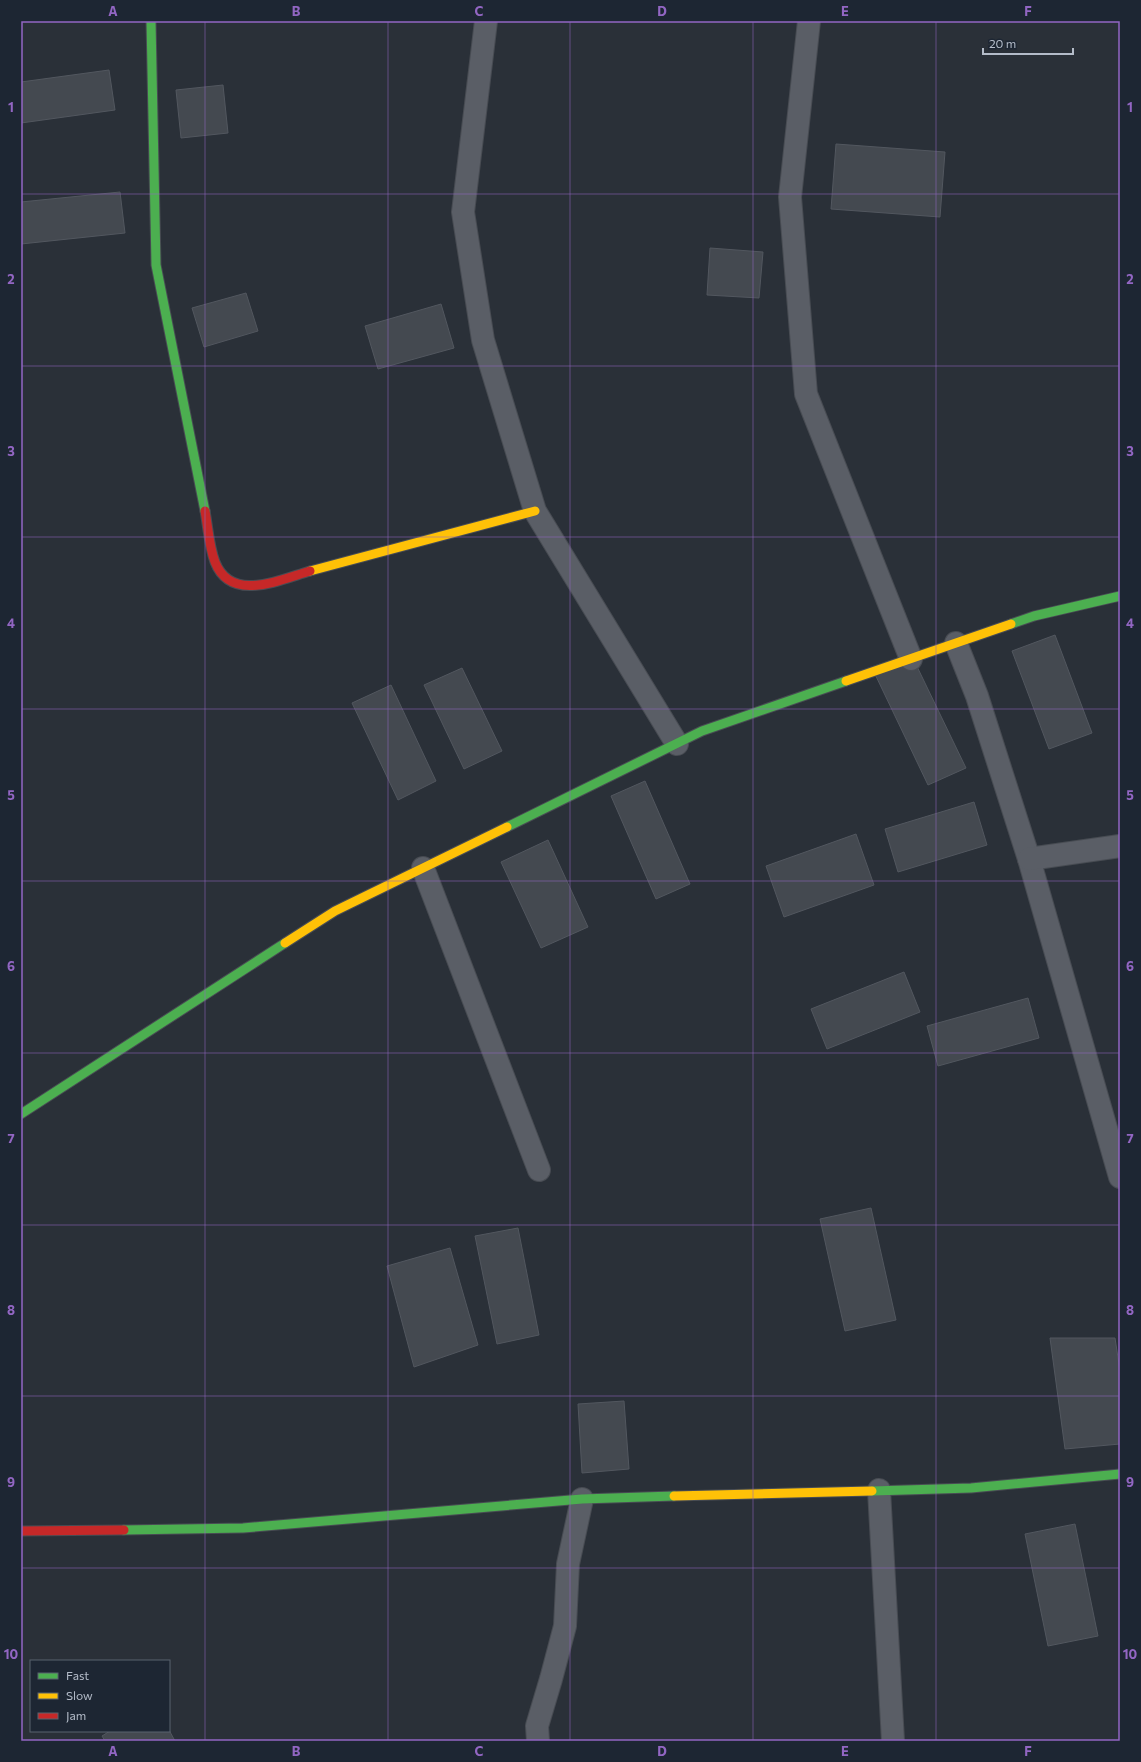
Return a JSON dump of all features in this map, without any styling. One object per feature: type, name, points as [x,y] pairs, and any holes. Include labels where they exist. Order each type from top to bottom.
[{"type":"street","points":[[151,21],[156,265],[215,561],[222,577],[236,586],[255,586],[535,512]]},
{"type":"street","points":[[486,21],[464,212],[483,340],[535,512],[677,744]]},
{"type":"street","points":[[809,21],[790,197],[806,394],[912,659]]},
{"type":"street","points":[[21,1114],[335,911],[702,732],[1034,616],[1120,596]]},
{"type":"street","points":[[956,643],[977,696],[1029,859],[1120,1177]]},
{"type":"street","points":[[1029,859],[1120,846]]},
{"type":"street","points":[[423,868],[539,1170]]},
{"type":"street","points":[[21,1531],[243,1528],[582,1499],[971,1488],[1120,1474]]},
{"type":"street","points":[[879,1490],[893,1741]]},
{"type":"street","points":[[538,1741],[537,1726],[565,1626],[568,1564],[582,1499]]},
{"type":"building","points":[[109,70],[115,110],[21,123],[21,82]]},
{"type":"building","points":[[223,85],[228,133],[181,138],[176,90]]},
{"type":"building","points":[[836,144],[945,152],[940,217],[831,209]]},
{"type":"building","points":[[120,192],[125,233],[21,244],[21,202]]},
{"type":"building","points":[[710,248],[763,252],[759,298],[707,295]]},
{"type":"building","points":[[246,293],[258,331],[204,347],[192,308]]},
{"type":"building","points":[[441,304],[454,348],[378,369],[365,326]]},
{"type":"building","points":[[1055,635],[1092,733],[1049,749],[1012,651]]},
{"type":"building","points":[[910,652],[966,768],[928,785],[873,670]]},
{"type":"building","points":[[462,668],[502,751],[464,769],[424,685]]},
{"type":"building","points":[[391,685],[436,781],[398,800],[352,703]]},
{"type":"building","points":[[645,781],[690,884],[656,899],[611,796]]},
{"type":"building","points":[[974,802],[987,845],[898,872],[885,829]]},
{"type":"building","points":[[856,834],[874,885],[784,917],[766,866]]},
{"type":"building","points":[[548,840],[588,927],[541,948],[501,862]]},
{"type":"building","points":[[904,972],[920,1012],[827,1049],[811,1009]]},
{"type":"building","points":[[1028,998],[1039,1038],[938,1066],[927,1026]]},
{"type":"building","points":[[871,1208],[896,1320],[845,1331],[820,1219]]},
{"type":"building","points":[[518,1228],[539,1335],[497,1344],[475,1236]]},
{"type":"building","points":[[450,1248],[478,1345],[414,1367],[387,1266]]},
{"type":"building","points":[[1050,1338],[1115,1338],[1120,1371],[1120,1444],[1065,1449]]},
{"type":"building","points":[[624,1401],[629,1469],[582,1473],[578,1404]]},
{"type":"building","points":[[1075,1524],[1098,1636],[1048,1646],[1025,1534]]},
{"type":"building","points":[[108,1732],[170,1732],[175,1741],[105,1741],[102,1736]]},
{"type":"traffic: fast","points":[[151,21],[156,265],[205,511]]},
{"type":"traffic: fast","points":[[1011,624],[1034,616],[1120,596]]},
{"type":"traffic: fast","points":[[507,827],[702,731],[846,681]]},
{"type":"traffic: fast","points":[[21,1114],[285,943]]},
{"type":"traffic: fast","points":[[872,1491],[971,1488],[1120,1474]]},
{"type":"traffic: fast","points":[[124,1530],[243,1528],[582,1499],[674,1496]]},
{"type":"traffic: slow","points":[[310,571],[535,511]]},
{"type":"traffic: slow","points":[[846,681],[1011,624]]},
{"type":"traffic: slow","points":[[285,943],[335,911],[507,827]]},
{"type":"traffic: slow","points":[[674,1496],[872,1491]]},
{"type":"traffic: jam","points":[[205,511],[210,543],[215,562],[222,575],[232,582],[244,585],[257,585],[271,583],[310,571]]},
{"type":"traffic: jam","points":[[21,1531],[124,1530]]}]
